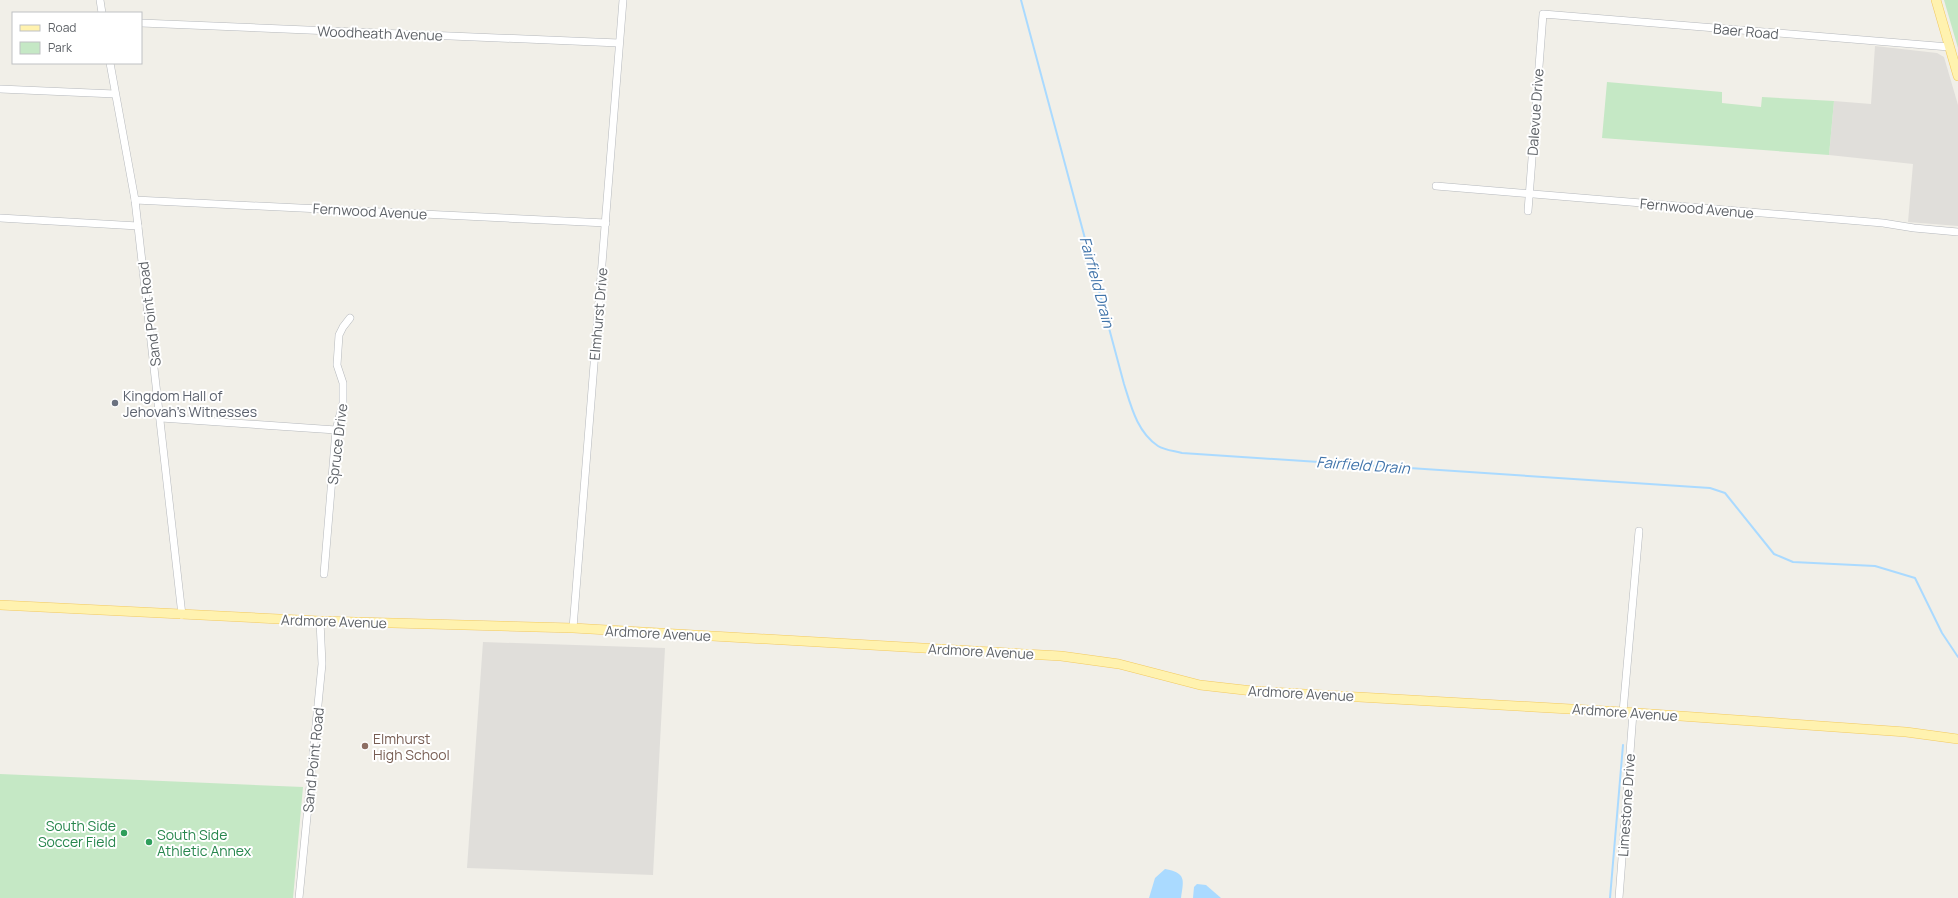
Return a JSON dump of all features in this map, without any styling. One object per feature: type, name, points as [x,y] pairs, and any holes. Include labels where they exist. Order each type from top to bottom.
[{"type":"main road","points":[[1936,0],[1958,76]]},
{"type":"main road","name":"Ardmore Avenue","points":[[0,605],[320,621],[573,628],[1061,656],[1119,664],[1200,685],[1253,691],[1623,712],[1906,732],[1958,740]]},
{"type":"street","points":[[100,0],[102,12]]},
{"type":"street","name":"Elmhurst Drive","points":[[573,628],[623,0]]},
{"type":"street","name":"Baer Road","points":[[1543,14],[1949,47]]},
{"type":"street","name":"Dalevue Drive","points":[[1528,211],[1543,14]]},
{"type":"street","name":"Woodheath Avenue","points":[[142,23],[619,43]]},
{"type":"street","name":"Sand Point Road","points":[[110,64],[135,200],[161,418],[182,615]]},
{"type":"street","points":[[0,89],[115,94]]},
{"type":"street","name":"Fernwood Avenue","points":[[1436,186],[1875,222],[1914,228],[1958,232]]},
{"type":"street","name":"Fernwood Avenue","points":[[135,200],[606,223]]},
{"type":"street","points":[[0,218],[138,226]]},
{"type":"street","name":"Spruce Drive","points":[[324,574],[336,430],[343,403],[343,383],[338,365],[339,335],[350,318]]},
{"type":"street","points":[[161,418],[336,430]]},
{"type":"street","points":[[1623,712],[1639,531]]},
{"type":"street","name":"Sand Point Road","points":[[299,898],[322,664],[320,621]]},
{"type":"street","name":"Limestone Drive","points":[[1619,898],[1633,713]]},
{"type":"shaded area","points":[[1875,46],[1937,53],[1944,57],[1958,105],[1958,226],[1908,222],[1913,164],[1829,155],[1834,101],[1871,104]]},
{"type":"shaded area","points":[[483,642],[665,648],[653,875],[467,868]]},
{"type":"green space","points":[[1944,0],[1958,0],[1958,48]]},
{"type":"green space","points":[[1607,82],[1722,92],[1722,103],[1761,107],[1762,97],[1834,101],[1829,155],[1602,138]]},
{"type":"green space","name":"South Side Athletic Annex","points":[[0,774],[303,787],[293,898],[0,898]]},
{"type":"water","points":[[1165,869],[1177,873],[1182,878],[1183,886],[1181,898],[1149,898],[1155,878]]},
{"type":"water","points":[[1197,884],[1206,885],[1221,898],[1193,898],[1194,887]]},
{"type":"waterway","name":"Fairfield Drain","points":[[1021,0],[1124,384],[1132,410],[1140,426],[1145,434],[1158,446],[1182,453],[1710,488],[1725,493],[1774,554],[1793,562],[1875,566],[1915,578],[1942,633],[1958,657]]},
{"type":"waterway","points":[[1610,898],[1623,745]]},
{"type":"place","name":"Kingdom Hall of Jehovah's Witnesses","points":[[115,403]]},
{"type":"place","name":"Elmhurst High School","points":[[365,746]]},
{"type":"place","name":"South Side Soccer Field","points":[[124,833]]},
{"type":"place","name":"South Side Athletic Annex","points":[[149,842]]}]
